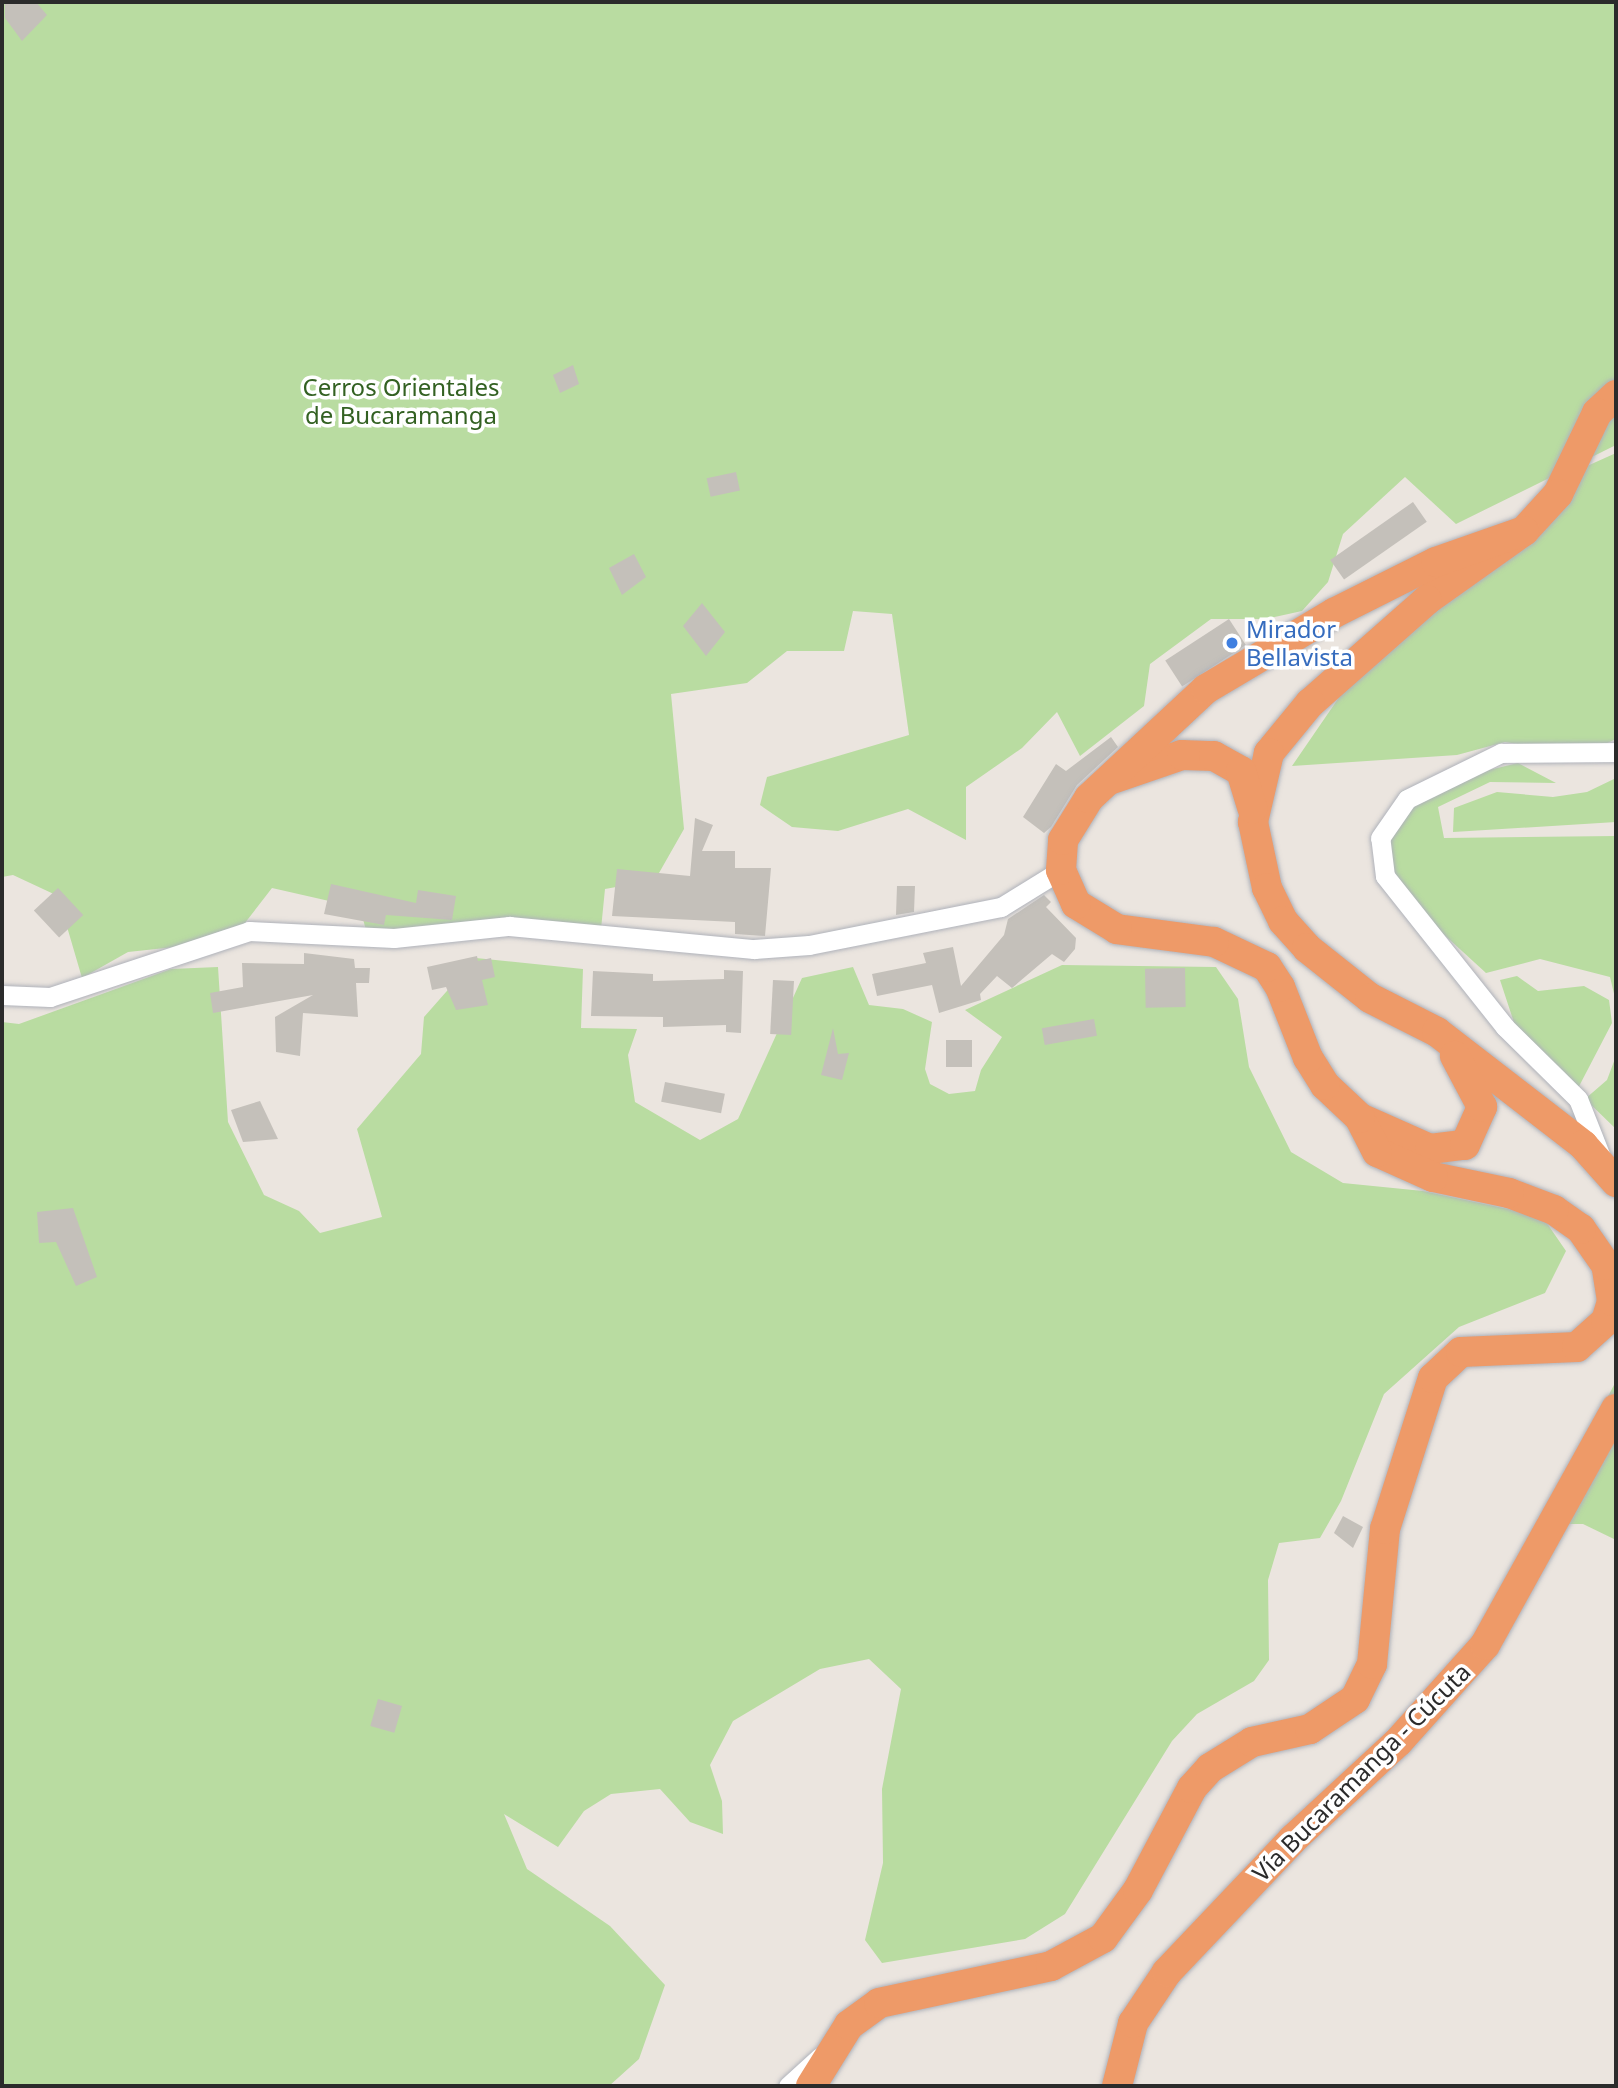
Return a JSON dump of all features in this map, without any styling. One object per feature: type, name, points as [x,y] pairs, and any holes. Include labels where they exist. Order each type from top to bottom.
[{"type":"highway","points":[[1253,812],[1269,753],[1333,679],[1427,600],[1524,531],[1558,494],[1597,413],[1616,395]]},
{"type":"highway","points":[[1437,1032],[1466,1070],[1482,1107],[1465,1144],[1430,1149],[1360,1118],[1325,1086],[1307,1058],[1280,987],[1267,967],[1214,942],[1117,929],[1076,904],[1061,870],[1070,822],[1110,780],[1122,762],[1206,689],[1261,654],[1436,562],[1524,531]]},
{"type":"highway","points":[[1110,780],[1182,755],[1214,756],[1241,771],[1253,812],[1255,851],[1283,921],[1338,975],[1437,1032],[1610,1173]]},
{"type":"highway","points":[[811,2086],[832,2047],[879,2003],[1051,1966],[1103,1938],[1138,1890],[1192,1788],[1210,1768],[1252,1742],[1310,1729],[1336,1717],[1367,1681],[1381,1547],[1409,1442],[1442,1366],[1461,1352],[1486,1347],[1535,1353],[1577,1347],[1606,1321],[1612,1301],[1606,1265],[1581,1229],[1554,1210],[1509,1193],[1397,1164],[1377,1153],[1360,1118]]},
{"type":"highway","name":"Vía Bucaramanga - Cúcuta","points":[[1117,2086],[1133,2023],[1167,1972],[1293,1839],[1398,1742],[1485,1645],[1616,1409]]},
{"type":"street","points":[[1610,1173],[1578,1099],[1505,1027],[1385,876],[1380,838],[1407,799],[1501,753],[1616,752]]},
{"type":"street","points":[[2,995],[50,997],[249,931],[394,938],[509,926],[754,949],[809,945],[1001,907],[1061,870]]},
{"type":"street","points":[[788,2086],[832,2047]]},
{"type":"green space","name":"Cerros Orientales de Bucaramanga","points":[[2,2],[1616,2],[1616,445],[1456,524],[1405,477],[1343,534],[1328,582],[1302,611],[1266,619],[1211,619],[1150,664],[1144,706],[1080,756],[1057,712],[1022,748],[966,787],[966,840],[908,809],[838,831],[792,827],[760,805],[767,777],[909,735],[892,614],[853,611],[844,651],[787,651],[747,683],[671,694],[684,829],[655,880],[605,889],[600,939],[475,921],[370,945],[360,908],[272,888],[231,941],[128,952],[82,978],[58,896],[13,875],[2,877]]},
{"type":"green space","points":[[1616,453],[1616,739],[1583,754],[1505,742],[1457,755],[1292,766],[1364,661],[1471,571],[1547,484]]},
{"type":"green space","points":[[1518,763],[1556,783],[1490,782],[1438,807],[1444,838],[1616,836],[1616,1002],[1610,977],[1540,959],[1486,973],[1439,930],[1374,852],[1402,791]]},
{"type":"green space","points":[[1616,778],[1616,822],[1453,832],[1454,808],[1497,792],[1553,797],[1587,792]]},
{"type":"green space","points":[[476,958],[583,969],[581,1028],[637,1029],[628,1055],[635,1102],[700,1140],[738,1119],[802,978],[853,967],[869,1005],[903,1009],[932,1022],[925,1069],[930,1084],[949,1094],[975,1091],[981,1070],[1002,1037],[965,1010],[1062,965],[1216,967],[1238,999],[1249,1067],[1291,1152],[1343,1183],[1423,1191],[1542,1216],[1566,1251],[1545,1293],[1459,1327],[1384,1394],[1341,1501],[1320,1538],[1279,1543],[1268,1580],[1269,1660],[1254,1681],[1197,1714],[1172,1741],[1065,1914],[1025,1939],[882,1963],[865,1940],[883,1863],[882,1789],[901,1689],[869,1659],[820,1669],[733,1721],[710,1765],[722,1801],[723,1834],[690,1822],[660,1789],[611,1794],[584,1811],[558,1847],[504,1814],[527,1869],[610,1926],[665,1985],[639,2059],[609,2086],[2,2086],[2,1022],[19,1024],[171,969],[218,967],[228,1122],[264,1195],[299,1211],[320,1233],[382,1217],[357,1129],[421,1054],[424,1017]]},
{"type":"green space","points":[[1517,976],[1538,991],[1584,986],[1609,1000],[1612,1023],[1575,1094],[1527,1062],[1500,980]]},
{"type":"green space","points":[[1616,1056],[1616,1129],[1585,1099],[1607,1080]]},
{"type":"green space","points":[[1616,1381],[1616,1540],[1583,1524],[1543,1524]]},
{"type":"building","points":[[5,2],[36,2],[47,15],[22,41],[5,18]]},
{"type":"building","points":[[573,365],[579,384],[560,393],[553,375]]},
{"type":"building","points":[[736,472],[740,491],[711,497],[707,478]]},
{"type":"building","points":[[1413,502],[1427,522],[1344,580],[1330,560]]},
{"type":"building","points":[[634,554],[646,577],[622,595],[609,568]]},
{"type":"building","points":[[702,603],[725,632],[706,656],[683,626]]},
{"type":"building","points":[[1229,619],[1246,645],[1182,686],[1165,660]]},
{"type":"building","points":[[1111,737],[1118,747],[1077,785],[1051,827],[1044,833],[1023,817],[1056,764],[1066,771]]},
{"type":"building","points":[[695,818],[713,825],[702,851],[735,851],[735,868],[771,868],[765,936],[735,934],[735,922],[612,916],[617,869],[690,876]]},
{"type":"building","points":[[331,884],[416,903],[418,890],[456,896],[452,920],[386,915],[384,925],[324,914]]},
{"type":"building","points":[[897,886],[915,886],[914,912],[896,915]]},
{"type":"building","points":[[58,888],[83,915],[59,938],[34,911]]},
{"type":"building","points":[[1044,895],[1051,902],[1046,907],[1076,938],[1075,949],[1064,962],[1052,954],[1012,988],[997,976],[980,994],[981,1000],[939,1013],[932,985],[877,996],[872,974],[926,963],[923,953],[953,947],[961,986],[1004,935],[1008,919]]},
{"type":"building","points":[[304,953],[354,959],[355,968],[370,968],[369,983],[356,983],[358,1017],[303,1013],[300,1056],[276,1052],[275,1017],[313,995],[213,1013],[210,993],[243,987],[242,963],[304,964]]},
{"type":"building","points":[[477,956],[478,961],[491,958],[495,977],[482,980],[488,1005],[456,1010],[446,987],[432,990],[427,967]]},
{"type":"building","points":[[1185,968],[1186,1007],[1146,1008],[1145,969]]},
{"type":"building","points":[[724,970],[743,971],[741,1033],[726,1032],[726,1025],[663,1027],[663,1017],[591,1016],[593,971],[653,974],[653,981],[724,979]]},
{"type":"building","points":[[773,980],[794,981],[791,1035],[770,1034]]},
{"type":"building","points":[[1094,1019],[1097,1036],[1045,1045],[1042,1028]]},
{"type":"building","points":[[833,1028],[838,1054],[849,1053],[842,1080],[821,1075]]},
{"type":"building","points":[[946,1040],[972,1040],[972,1067],[946,1067]]},
{"type":"building","points":[[665,1082],[725,1094],[721,1113],[661,1102]]},
{"type":"building","points":[[260,1101],[278,1139],[243,1142],[231,1110]]},
{"type":"building","points":[[73,1208],[97,1277],[76,1286],[56,1242],[39,1243],[37,1212]]},
{"type":"building","points":[[1343,1516],[1363,1527],[1353,1548],[1334,1533]]},
{"type":"building","points":[[378,1699],[402,1706],[394,1733],[370,1726]]},
{"type":"place","name":"Mirador Bellavista","points":[[1232,643]]}]
